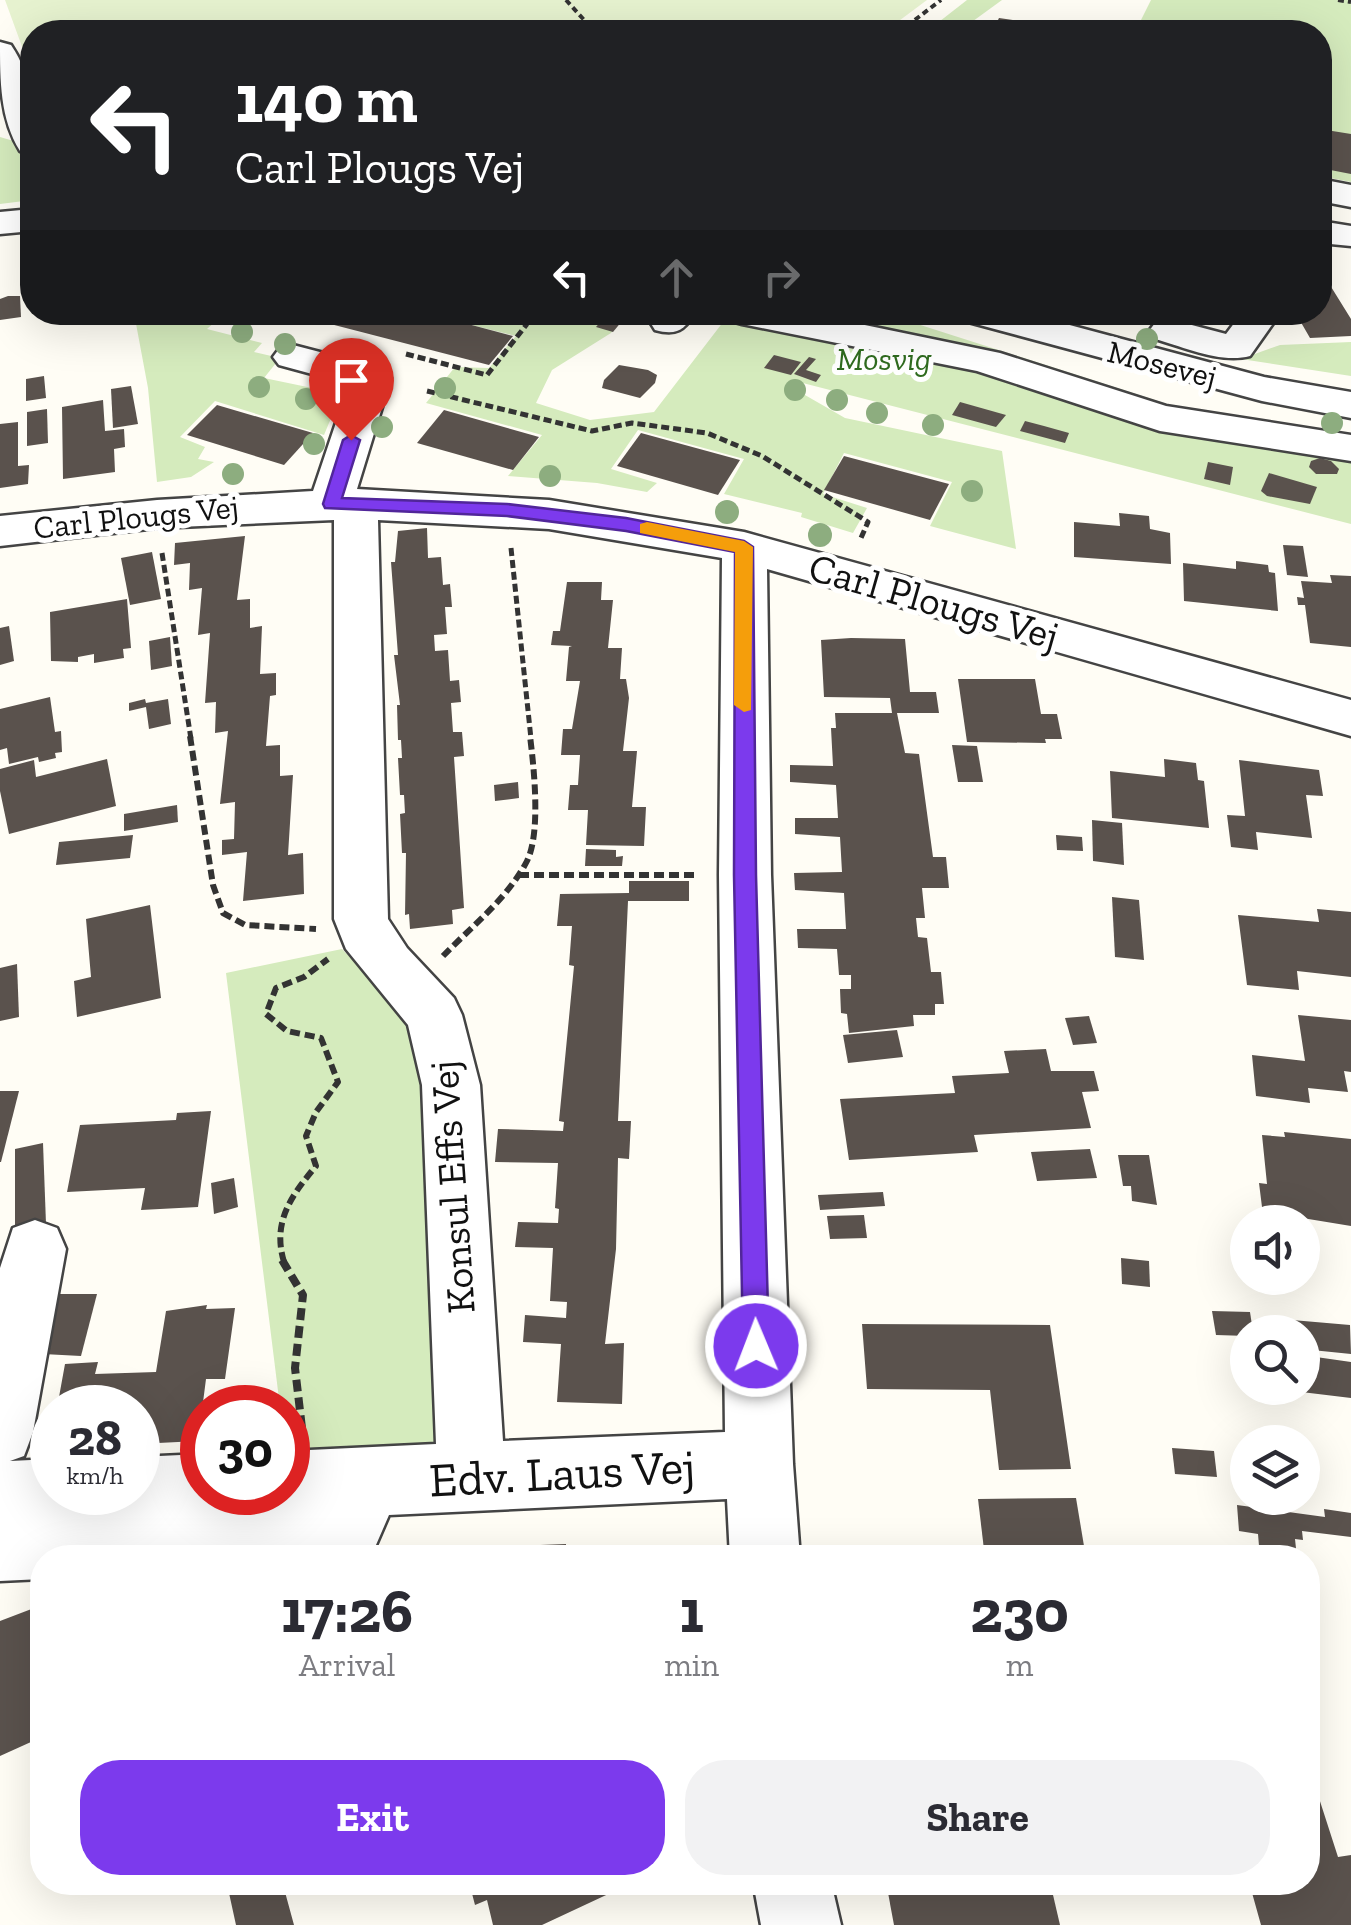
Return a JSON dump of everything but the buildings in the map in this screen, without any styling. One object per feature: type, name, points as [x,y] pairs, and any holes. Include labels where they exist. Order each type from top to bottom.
[{"type":"street","points":[[0,52],[19,130]]},
{"type":"street","points":[[807,325],[986,361],[1160,418],[1351,448]]},
{"type":"street","name":"Mosevej","points":[[1025,325],[1262,389],[1351,406]]},
{"type":"street","points":[[1152,325],[1236,348],[1253,325]]},
{"type":"street","points":[[293,357],[371,378],[344,503],[363,926]]},
{"type":"street","name":"Carl Plougs Vej","points":[[0,531],[156,513],[344,503],[507,510],[626,524],[744,547],[1351,718]]},
{"type":"street","points":[[744,547],[745,875],[764,1545]]},
{"type":"street","name":"Konsul Effs Vej","points":[[363,926],[434,1016],[450,1086],[471,1478]]},
{"type":"street","points":[[0,1432],[35,1249]]},
{"type":"street","name":"Edv. Laus Vej","points":[[320,1484],[759,1464]]},
{"type":"street","points":[[0,1546],[327,1534],[352,1522],[320,1484]]},
{"type":"street","points":[[0,1496],[30,1495]]},
{"type":"street","points":[[795,1895],[801,1925]]},
{"type":"path","points":[[566,0],[584,20]]},
{"type":"path","points":[[915,20],[941,0]]},
{"type":"path","points":[[1338,0],[1351,2]]},
{"type":"path","points":[[394,350],[487,375],[526,325]]},
{"type":"path","points":[[428,390],[578,429],[592,431],[632,423],[707,433],[762,456],[868,522],[844,576]]},
{"type":"path","points":[[411,989],[529,858],[536,792],[507,510]]},
{"type":"path","points":[[156,513],[213,885],[222,914],[245,925],[309,930],[363,926]]},
{"type":"path","points":[[518,874],[745,875]]},
{"type":"path","points":[[320,1484],[295,1368],[302,1295],[282,1259],[279,1224],[294,1193],[316,1166],[306,1136],[316,1112],[338,1082],[321,1038],[286,1031],[266,1014],[276,988],[304,977],[363,926]]},
{"type":"green space","points":[[5,0],[927,0],[900,20],[20,20],[20,41]]},
{"type":"green space","points":[[967,0],[1002,0],[974,20],[941,20]]},
{"type":"green space","points":[[1151,0],[1351,0],[1351,182],[1332,178],[1332,20],[1141,20]]},
{"type":"green space","points":[[0,137],[17,142],[20,149],[20,202],[0,204]]},
{"type":"green space","points":[[136,325],[212,325],[207,329],[262,343],[254,352],[280,358],[264,378],[341,394],[324,435],[215,401],[180,437],[205,447],[198,459],[214,462],[191,477],[157,482],[148,388]]},
{"type":"green space","name":"Mosvig","points":[[472,325],[617,325],[552,370],[536,403],[590,420],[654,412],[721,325],[920,325],[1192,412],[1351,434],[1351,524],[791,380],[791,387],[845,418],[1002,451],[1016,549],[930,526],[952,482],[844,453],[823,494],[867,508],[853,533],[801,517],[802,513],[724,494],[744,459],[638,430],[611,469],[657,483],[647,492],[597,483],[508,476],[542,435],[426,403],[455,367],[489,368],[516,336]]},
{"type":"green space","points":[[1351,342],[1351,376],[1241,359],[1280,345]]},
{"type":"green space","points":[[342,949],[386,994],[423,1042],[446,1443],[310,1454],[310,1385],[277,1385],[226,973]]},
{"type":"slow traffic","points":[[647,529],[744,547],[744,705]]},
{"type":"route","points":[[351,440],[332,504],[507,510],[626,524],[744,547],[745,875],[756,1346]]}]
